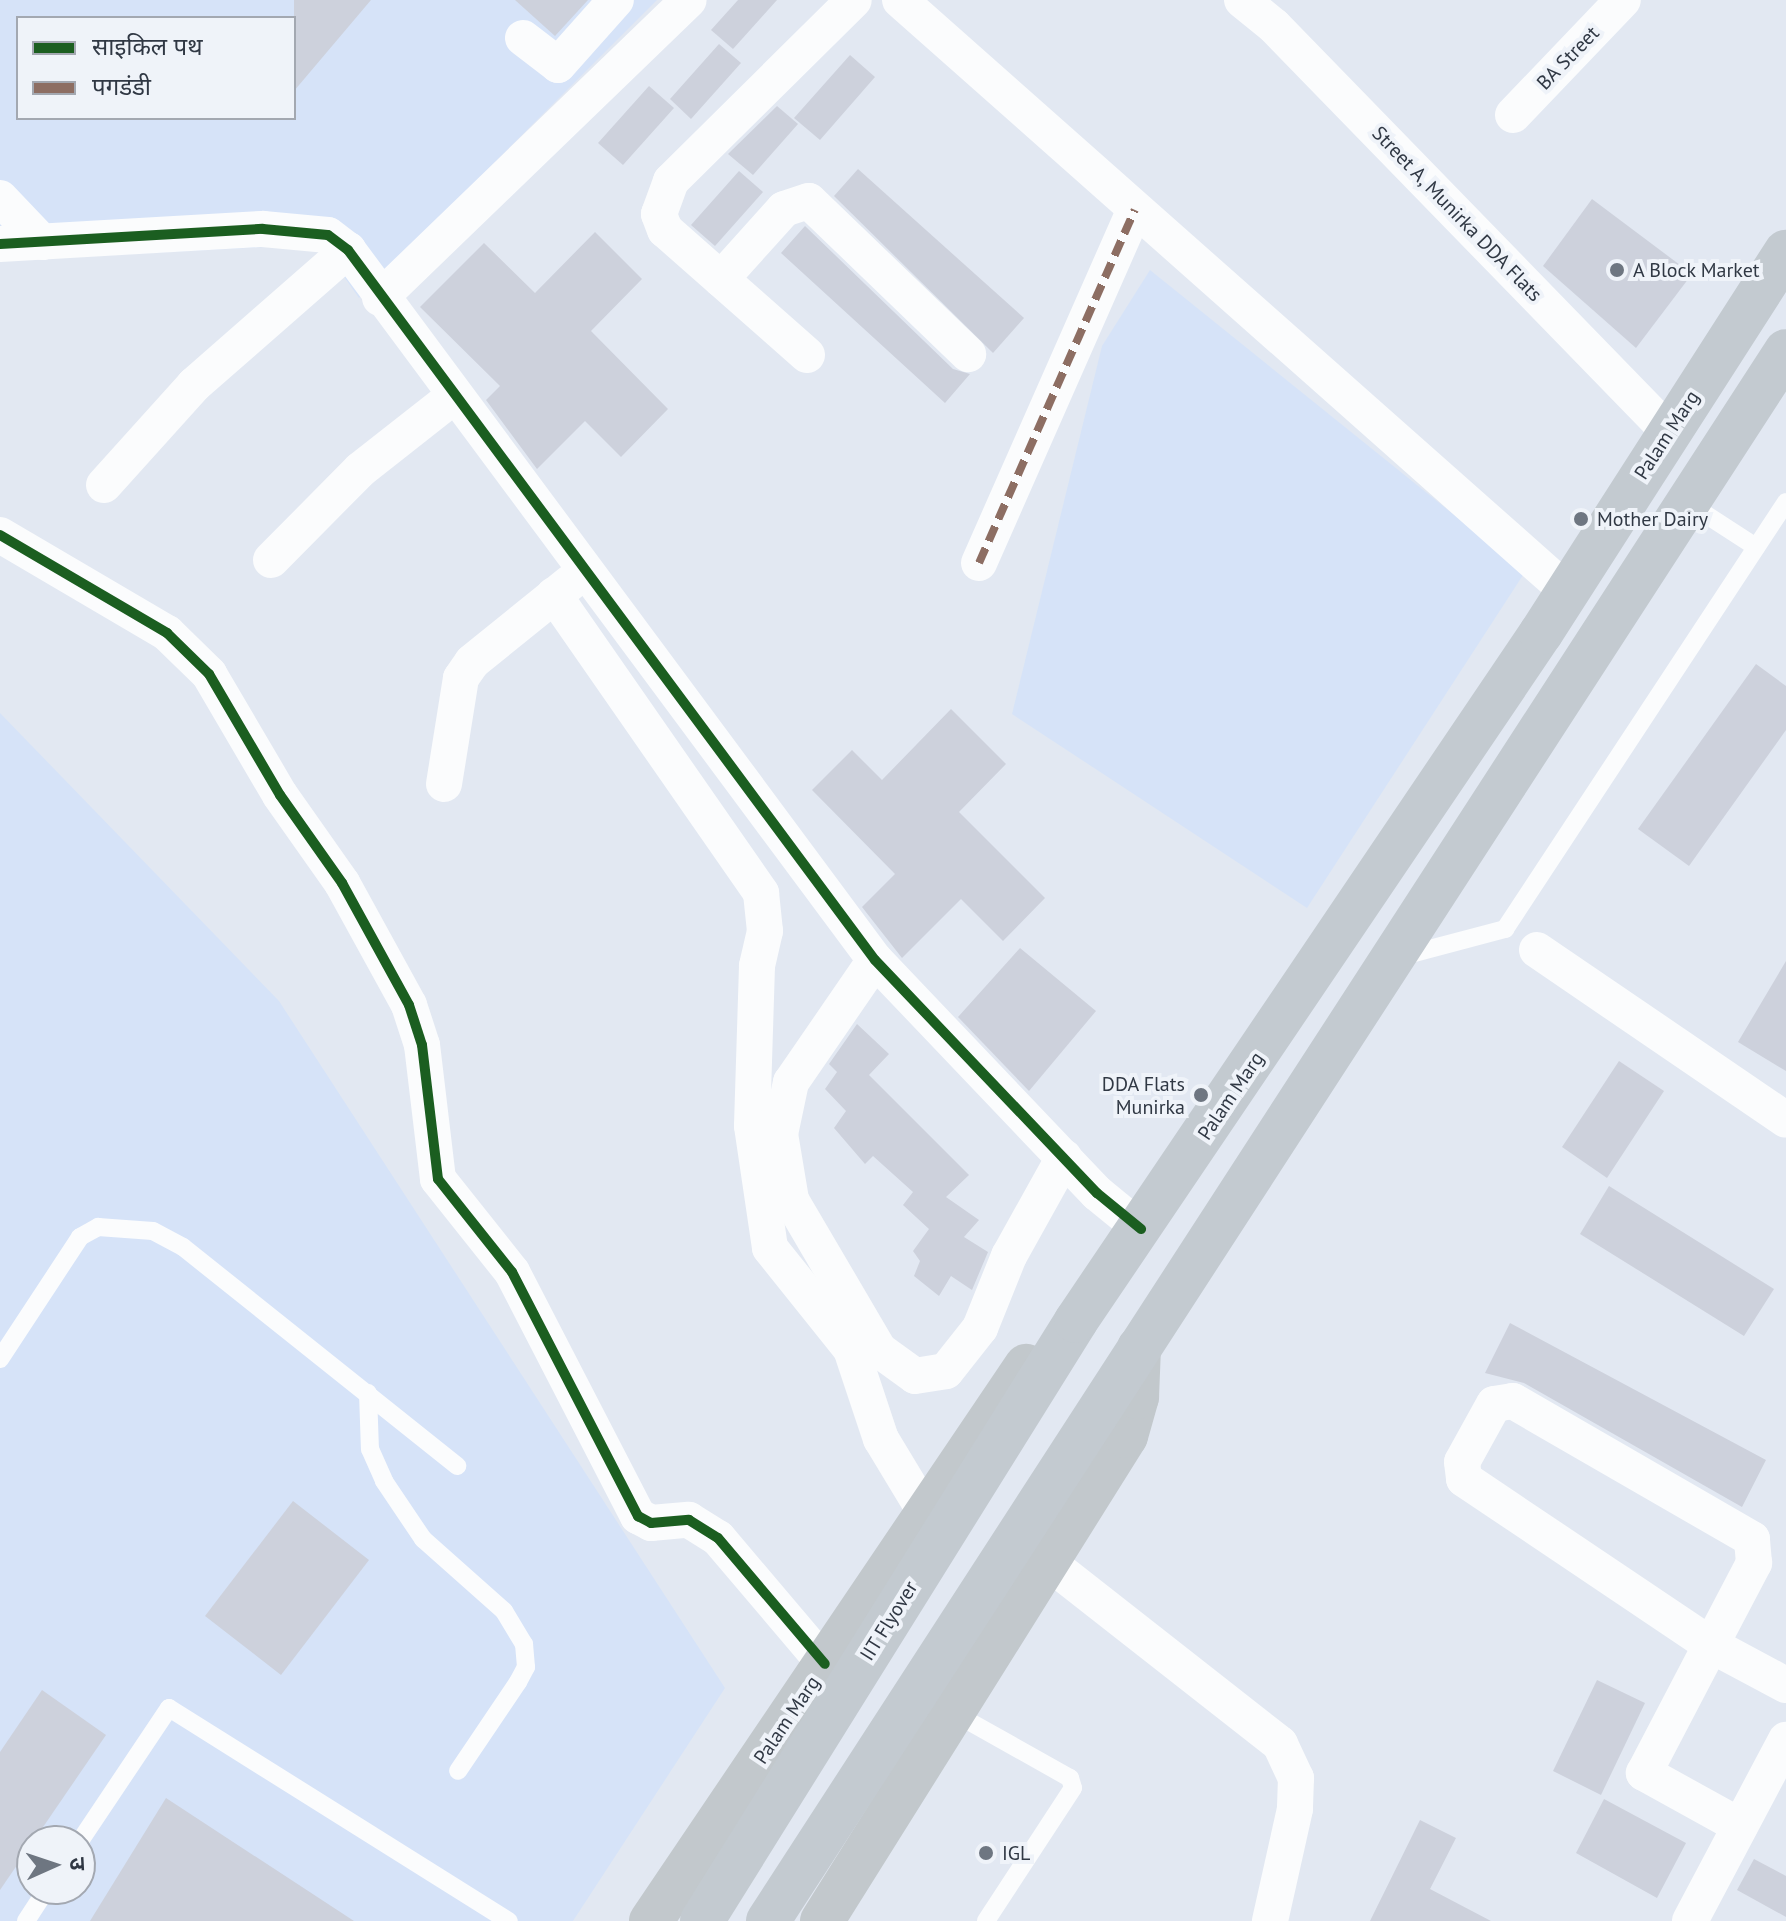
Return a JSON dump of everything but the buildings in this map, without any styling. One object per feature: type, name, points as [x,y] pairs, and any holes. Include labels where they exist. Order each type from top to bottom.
[{"type":"main road","name":"Palam Marg","points":[[651,1921],[1023,1369],[1076,1321],[1141,1229],[1567,591],[1786,252]]},
{"type":"main road","points":[[768,1921],[1388,960],[1786,351]]},
{"type":"main road","name":"IIT Flyover","points":[[702,1921],[1076,1321]]},
{"type":"main road","points":[[833,1917],[954,1713],[1126,1436],[1137,1397],[1139,1348]]},
{"type":"street","points":[[523,38],[558,65],[616,0]]},
{"type":"street","points":[[380,298],[689,0]]},
{"type":"street","points":[[807,355],[665,230],[663,195],[854,0]]},
{"type":"street","points":[[900,0],[1567,591]]},
{"type":"street","name":"Street A, Munirka DDA Flats","points":[[1242,0],[1669,432]]},
{"type":"street","name":"BA Street","points":[[1513,115],[1623,0]]},
{"type":"street","points":[[0,198],[42,242]]},
{"type":"street","points":[[721,279],[784,209],[809,201],[968,354]]},
{"type":"street","points":[[979,563],[1135,210]]},
{"type":"street","points":[[0,244],[302,230],[328,235],[348,250],[380,298],[875,960],[1064,1157],[1141,1229]]},
{"type":"street","points":[[104,485],[194,385],[348,250]]},
{"type":"street","points":[[271,560],[360,470],[454,396]]},
{"type":"street","points":[[0,535],[167,633],[209,674],[280,795],[342,883],[409,1005],[422,1045],[438,1179],[512,1272],[638,1516],[651,1523],[689,1520],[718,1538],[825,1664]]},
{"type":"street","points":[[444,784],[461,678],[472,662],[585,571]]},
{"type":"street","points":[[554,595],[761,893],[765,931],[757,966],[752,1126],[770,1248],[851,1349],[881,1439],[925,1512]]},
{"type":"street","points":[[1537,950],[1786,1120]]},
{"type":"street","points":[[875,960],[791,1082],[780,1134],[791,1200],[879,1350],[915,1376],[946,1371],[980,1328],[1009,1256],[1064,1157]]},
{"type":"street","points":[[1740,1826],[1644,1773],[1711,1645],[1754,1563],[1752,1539],[1513,1401],[1494,1404],[1461,1475],[1711,1645],[1786,1685]]},
{"type":"street","points":[[1048,1562],[1280,1744],[1296,1778],[1295,1809],[1270,1921]]},
{"type":"street","points":[[1690,1921],[1784,1748]]},
{"type":"lane","points":[[1687,502],[1756,547]]},
{"type":"lane","points":[[1388,960],[1505,929],[1786,502]]},
{"type":"lane","points":[[0,1359],[80,1237],[98,1227],[124,1225],[183,1247],[457,1466]]},
{"type":"lane","points":[[368,1393],[370,1449],[400,1507],[423,1539],[511,1619],[524,1644],[526,1667],[458,1771]]},
{"type":"lane","points":[[91,1825],[169,1708],[509,1921]]},
{"type":"lane","points":[[954,1713],[1070,1778],[1073,1788],[986,1921]]},
{"type":"shaded area","points":[[0,0],[657,0],[359,298],[321,244],[0,261]]},
{"type":"shaded area","points":[[1150,270],[1525,572],[1307,908],[1012,714],[1102,346]]},
{"type":"shaded area","points":[[0,713],[279,1001],[725,1688],[573,1921],[0,1921]]},
{"type":"marked path","points":[[979,563],[1135,210]]},
{"type":"cycle path","points":[[0,244],[263,229],[328,235],[348,250],[875,960],[1097,1193],[1141,1229]]},
{"type":"cycle path","points":[[0,535],[167,633],[209,674],[280,795],[342,883],[409,1005],[422,1045],[438,1179],[512,1272],[638,1516],[651,1523],[689,1520],[718,1538],[825,1664]]},
{"type":"place","name":"A Block Market","points":[[1617,270]]},
{"type":"place","name":"Mother Dairy","points":[[1581,519]]},
{"type":"place","name":"DDA Flats Munirka","points":[[1201,1095]]},
{"type":"place","name":"IGL","points":[[986,1853]]}]
